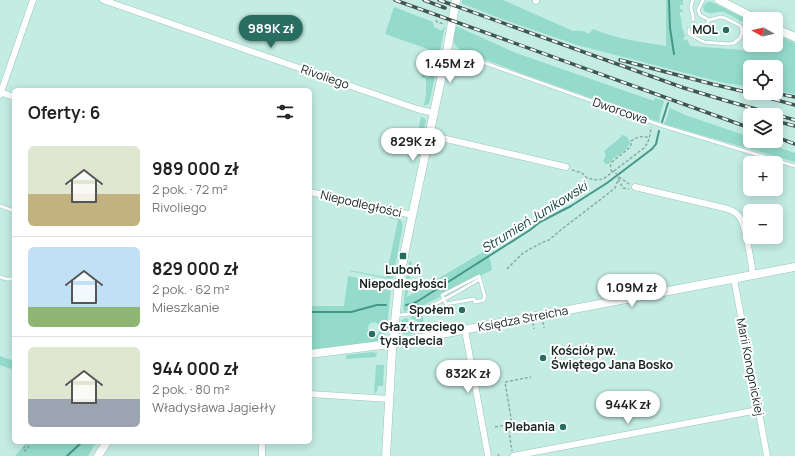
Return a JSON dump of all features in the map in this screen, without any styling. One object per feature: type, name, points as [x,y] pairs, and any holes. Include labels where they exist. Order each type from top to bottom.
[{"type":"street","points":[[12,96],[0,93],[33,0]]},
{"type":"street","name":"Rivoliego","points":[[104,0],[419,110],[434,113]]},
{"type":"street","points":[[386,456],[395,315],[401,268],[447,51],[456,0]]},
{"type":"street","points":[[720,0],[743,12]]},
{"type":"street","points":[[783,32],[795,37]]},
{"type":"street","points":[[429,134],[566,168]]},
{"type":"street","points":[[635,186],[735,212],[741,219],[744,228],[753,275]]},
{"type":"street","name":"Niepodległości","points":[[312,192],[412,215]]},
{"type":"street","name":"Księdza Streicha","points":[[312,354],[393,343],[795,267]]},
{"type":"street","name":"Marii Konopnickiej","points":[[734,279],[767,456]]},
{"type":"street","points":[[465,330],[488,456]]},
{"type":"street","points":[[312,394],[389,399]]},
{"type":"street","points":[[513,454],[758,410]]},
{"type":"street","points":[[98,456],[106,444]]},
{"type":"street","points":[[262,444],[262,456]]},
{"type":"lane","points":[[692,0],[690,8],[694,16],[693,20]]},
{"type":"lane","points":[[688,29],[689,34],[704,42],[734,44],[742,34],[742,29],[739,25],[726,18],[721,17],[714,20],[709,20],[702,16],[699,12],[699,6],[703,0]]},
{"type":"lane","points":[[705,26],[709,20]]},
{"type":"lane","points":[[694,37],[698,37],[700,35]]},
{"type":"lane","name":"Dworcowa","points":[[447,51],[651,122],[795,166]]},
{"type":"lane","points":[[0,206],[12,210]]},
{"type":"lane","points":[[0,276],[12,279]]},
{"type":"lane","points":[[395,315],[415,312],[444,300],[480,279],[485,297],[484,300],[475,302],[474,299],[446,304],[444,300]]},
{"type":"path","points":[[436,20],[437,22],[446,25]]},
{"type":"path","points":[[566,168],[582,173],[588,178],[597,180],[603,179],[644,148],[650,138],[651,122]]},
{"type":"path","points":[[619,177],[619,181],[623,188],[634,191],[635,186],[628,184],[611,170],[610,164],[630,148],[631,140],[639,137],[650,138]]},
{"type":"path","points":[[507,269],[523,253],[549,240],[615,188],[619,177]]},
{"type":"path","points":[[543,321],[544,328]]},
{"type":"path","points":[[533,323],[534,329]]},
{"type":"path","points":[[380,329],[389,329]]},
{"type":"path","points":[[495,427],[512,424],[504,382],[531,377]]},
{"type":"path","points":[[508,425],[513,454]]},
{"type":"path","points":[[26,444],[23,449],[25,451],[30,445]]},
{"type":"green space","points":[[462,0],[503,0],[573,31],[577,30],[589,34],[593,29],[620,38],[666,46],[666,0],[683,0],[683,5],[680,5],[680,9],[683,10],[683,12],[680,12],[680,17],[685,36],[683,38],[685,41],[687,39],[690,46],[743,50],[743,52],[783,52],[783,37],[795,43],[795,94],[783,92],[783,60],[743,60],[743,86],[720,82],[577,45],[462,4]]},
{"type":"green space","points":[[712,2],[743,18],[743,22],[724,12],[712,13],[704,11],[703,6]]},
{"type":"green space","points":[[394,7],[433,22],[434,27],[441,31],[445,26],[430,100],[427,105],[424,105],[426,95],[426,79],[421,77],[428,49],[385,34]]},
{"type":"green space","points":[[456,26],[516,53],[654,101],[655,98],[664,101],[659,122],[523,74],[461,50],[455,45],[454,42]]},
{"type":"green space","points":[[670,108],[685,115],[743,135],[743,147],[664,124]]},
{"type":"green space","points":[[421,117],[426,120],[420,148],[415,147]]},
{"type":"green space","points":[[622,135],[627,137],[630,142],[629,145],[609,164],[606,164],[603,161],[606,155],[604,151]]},
{"type":"green space","points":[[747,148],[781,148],[795,153],[795,162],[783,159],[783,156],[774,156]]},
{"type":"green space","points":[[388,215],[400,219],[402,223],[393,278],[389,279],[349,271],[386,277],[398,220],[387,217]]},
{"type":"green space","points":[[488,249],[492,270],[420,307],[405,312],[403,310],[409,261],[412,262],[407,297]]},
{"type":"green space","points":[[348,276],[373,281],[391,287],[387,328],[380,328],[377,323],[373,322],[370,323],[368,328],[369,333],[373,336],[378,334],[380,330],[387,330],[383,336],[378,339],[378,341],[312,350],[312,306],[344,306]]},
{"type":"green space","points":[[422,313],[424,324],[410,318],[410,317]]},
{"type":"green space","points":[[406,318],[425,328],[415,333],[403,334],[401,323],[402,320]]},
{"type":"green space","points":[[372,352],[377,353],[376,357],[346,359],[346,355]]},
{"type":"green space","points":[[0,356],[12,360],[12,369],[0,365]]},
{"type":"green space","points":[[376,365],[384,365],[383,386],[378,386],[377,391],[374,394]]},
{"type":"green space","points":[[25,444],[95,444],[88,456],[15,456]]},
{"type":"waterway","name":"Strumień Junikowski","points":[[669,0],[670,28],[674,54]]},
{"type":"waterway","name":"Strumień Junikowski","points":[[662,122],[668,103]]},
{"type":"waterway","name":"Strumień Junikowski","points":[[406,305],[418,301],[530,230],[540,222],[571,206],[607,183],[652,149],[656,144],[659,131]]},
{"type":"waterway","name":"Strumień Junikowski","points":[[312,312],[351,312],[377,305],[386,305]]},
{"type":"waterway","name":"Strumień Junikowski","points":[[67,456],[80,444]]},
{"type":"railway","points":[[395,0],[743,125]]},
{"type":"railway","points":[[424,0],[445,8]]},
{"type":"railway","points":[[439,0],[684,88],[795,120]]},
{"type":"railway","points":[[620,60],[743,91]]},
{"type":"railway","points":[[783,95],[795,97]]},
{"type":"railway","points":[[777,100],[795,105]]},
{"type":"railway","points":[[783,123],[795,126]]},
{"type":"railway","points":[[783,140],[795,144]]},
{"type":"place","name":"MOL","points":[[726,30]]},
{"type":"place","name":"Luboń Niepodległości","points":[[403,256]]},
{"type":"place","name":"Społem","points":[[462,310]]},
{"type":"place","name":"Głaz trzeciego tysiąclecia","points":[[372,334]]},
{"type":"place","name":"Kościół pw. Świętego Jana Bosko","points":[[543,358]]},
{"type":"place","name":"Plebania","points":[[563,427]]}]
